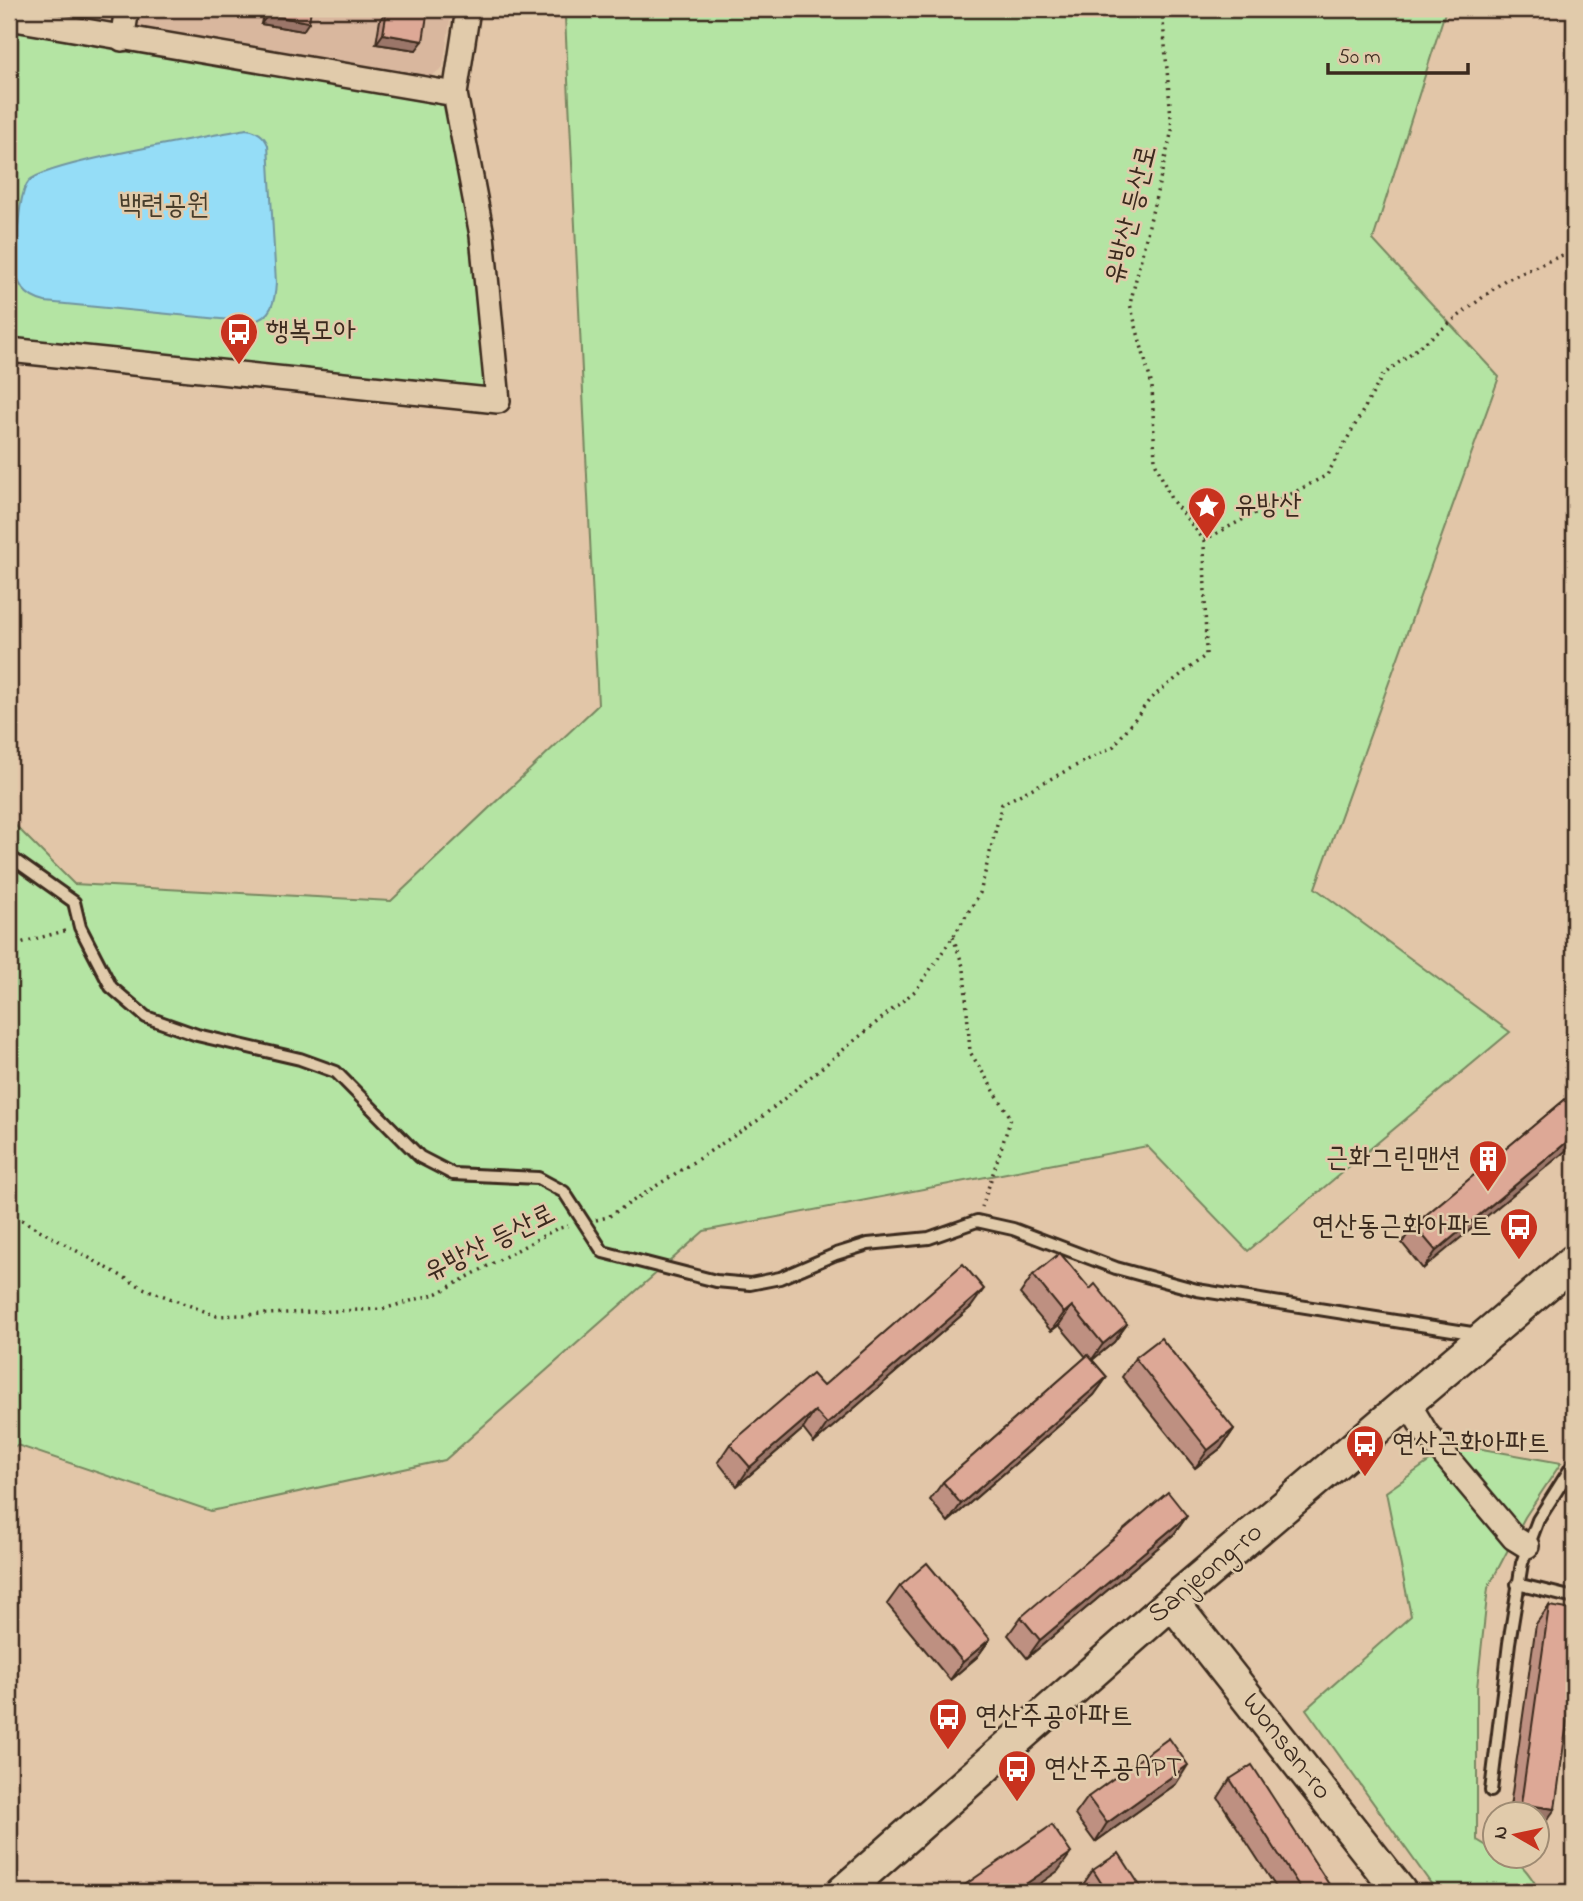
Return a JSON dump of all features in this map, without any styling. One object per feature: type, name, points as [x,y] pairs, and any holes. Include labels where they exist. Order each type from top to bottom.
[{"type":"street","points":[[122,39],[127,9]]},
{"type":"street","points":[[9,350],[498,401],[482,235],[455,94],[468,9]]},
{"type":"street","points":[[9,18],[455,94]]},
{"type":"street","name":"Sanjeong-ro","points":[[843,1892],[1172,1602],[1574,1261]]},
{"type":"street","points":[[1408,1403],[1426,1433],[1514,1538],[1527,1546]]},
{"type":"street","name":"Wonsan-ro","points":[[1172,1602],[1400,1892]]},
{"type":"lane","points":[[9,856],[74,902],[80,927],[111,987],[146,1017],[197,1035],[300,1059],[336,1072],[420,1157],[453,1174],[538,1178],[564,1192],[603,1252],[716,1282],[750,1284],[780,1278],[836,1254],[868,1244],[929,1238],[977,1222],[1013,1229],[1116,1268],[1197,1290],[1488,1335]]},
{"type":"lane","points":[[1490,1791],[1517,1584],[1527,1546],[1538,1520],[1574,1463]]},
{"type":"lane","points":[[1517,1584],[1574,1598]]},
{"type":"path","name":"유방산 등산로","points":[[9,1213],[144,1288],[217,1316],[383,1309],[438,1293],[556,1229],[608,1217],[757,1121],[916,990],[980,893],[1002,804],[1114,746],[1152,698],[1206,655],[1204,540],[1171,499],[1155,462],[1152,386],[1130,304],[1172,130],[1162,9]]},
{"type":"path","points":[[1204,540],[1326,475],[1383,375],[1505,281],[1574,250]]},
{"type":"path","points":[[9,946],[80,927]]},
{"type":"path","points":[[953,937],[964,969],[970,1052],[1011,1118],[977,1222]]},
{"type":"shaded area","points":[[141,9],[452,9],[443,67],[429,78],[137,30]]},
{"type":"green space","points":[[567,9],[1446,9],[1373,240],[1499,377],[1315,888],[1510,1032],[1248,1251],[1147,1146],[704,1231],[445,1460],[211,1511],[17,1445],[9,1450],[9,819],[74,884],[391,901],[598,705],[565,17]]},
{"type":"green space","name":"백련공원","points":[[11,28],[456,107],[485,390],[9,339]]},
{"type":"green space","points":[[1454,1444],[1561,1463],[1525,1517],[1488,1588],[1477,1688],[1477,1840],[1482,1843],[1482,1870],[1525,1870],[1540,1892],[1437,1892],[1306,1709],[1411,1616],[1386,1492]]},
{"type":"water","points":[[246,129],[259,134],[268,145],[276,283],[271,308],[264,317],[251,322],[45,302],[24,291],[17,278],[15,263],[21,205],[29,181],[65,166],[96,158]]},
{"type":"building","points":[[269,9],[311,9],[309,22],[268,15]]},
{"type":"building","points":[[397,9],[428,9],[423,41],[383,34],[387,10],[396,12]]},
{"type":"building","name":"근화그린맨션","points":[[1574,1092],[1574,1136],[1436,1251],[1414,1225]]},
{"type":"building","points":[[1060,1253],[1090,1289],[1095,1284],[1127,1324],[1103,1344],[1072,1306],[1064,1313],[1033,1275]]},
{"type":"building","points":[[963,1264],[984,1289],[827,1424],[815,1411],[750,1467],[730,1444],[812,1374],[823,1386]]},
{"type":"building","points":[[1161,1338],[1234,1429],[1208,1450],[1135,1358]]},
{"type":"building","points":[[1088,1355],[1107,1377],[961,1504],[943,1482]]},
{"type":"building","points":[[1168,1492],[1187,1516],[1040,1640],[1021,1617]]},
{"type":"building","points":[[927,1563],[990,1639],[963,1662],[900,1586]]},
{"type":"building","points":[[1549,1606],[1574,1610],[1574,1671],[1555,1809],[1552,1809],[1552,1800],[1522,1800]]},
{"type":"building","points":[[1169,1738],[1188,1765],[1107,1823],[1088,1797]]},
{"type":"building","points":[[1252,1765],[1332,1889],[1327,1892],[1303,1892],[1230,1779]]},
{"type":"building","points":[[1052,1825],[1071,1853],[1014,1892],[956,1891]]},
{"type":"building","points":[[1119,1853],[1144,1892],[1107,1892],[1093,1870]]},
{"type":"place","name":"행복모아","points":[[239,366]]},
{"type":"place","name":"유방산","points":[[1207,540]]},
{"type":"place","name":"근화그린맨션","points":[[1488,1193]]},
{"type":"place","name":"연산동근화아파트","points":[[1519,1261]]},
{"type":"place","name":"연산근화아파트","points":[[1365,1478]]},
{"type":"place","name":"연산주공아파트","points":[[948,1751]]},
{"type":"place","name":"연산주공APT","points":[[1017,1803]]}]
